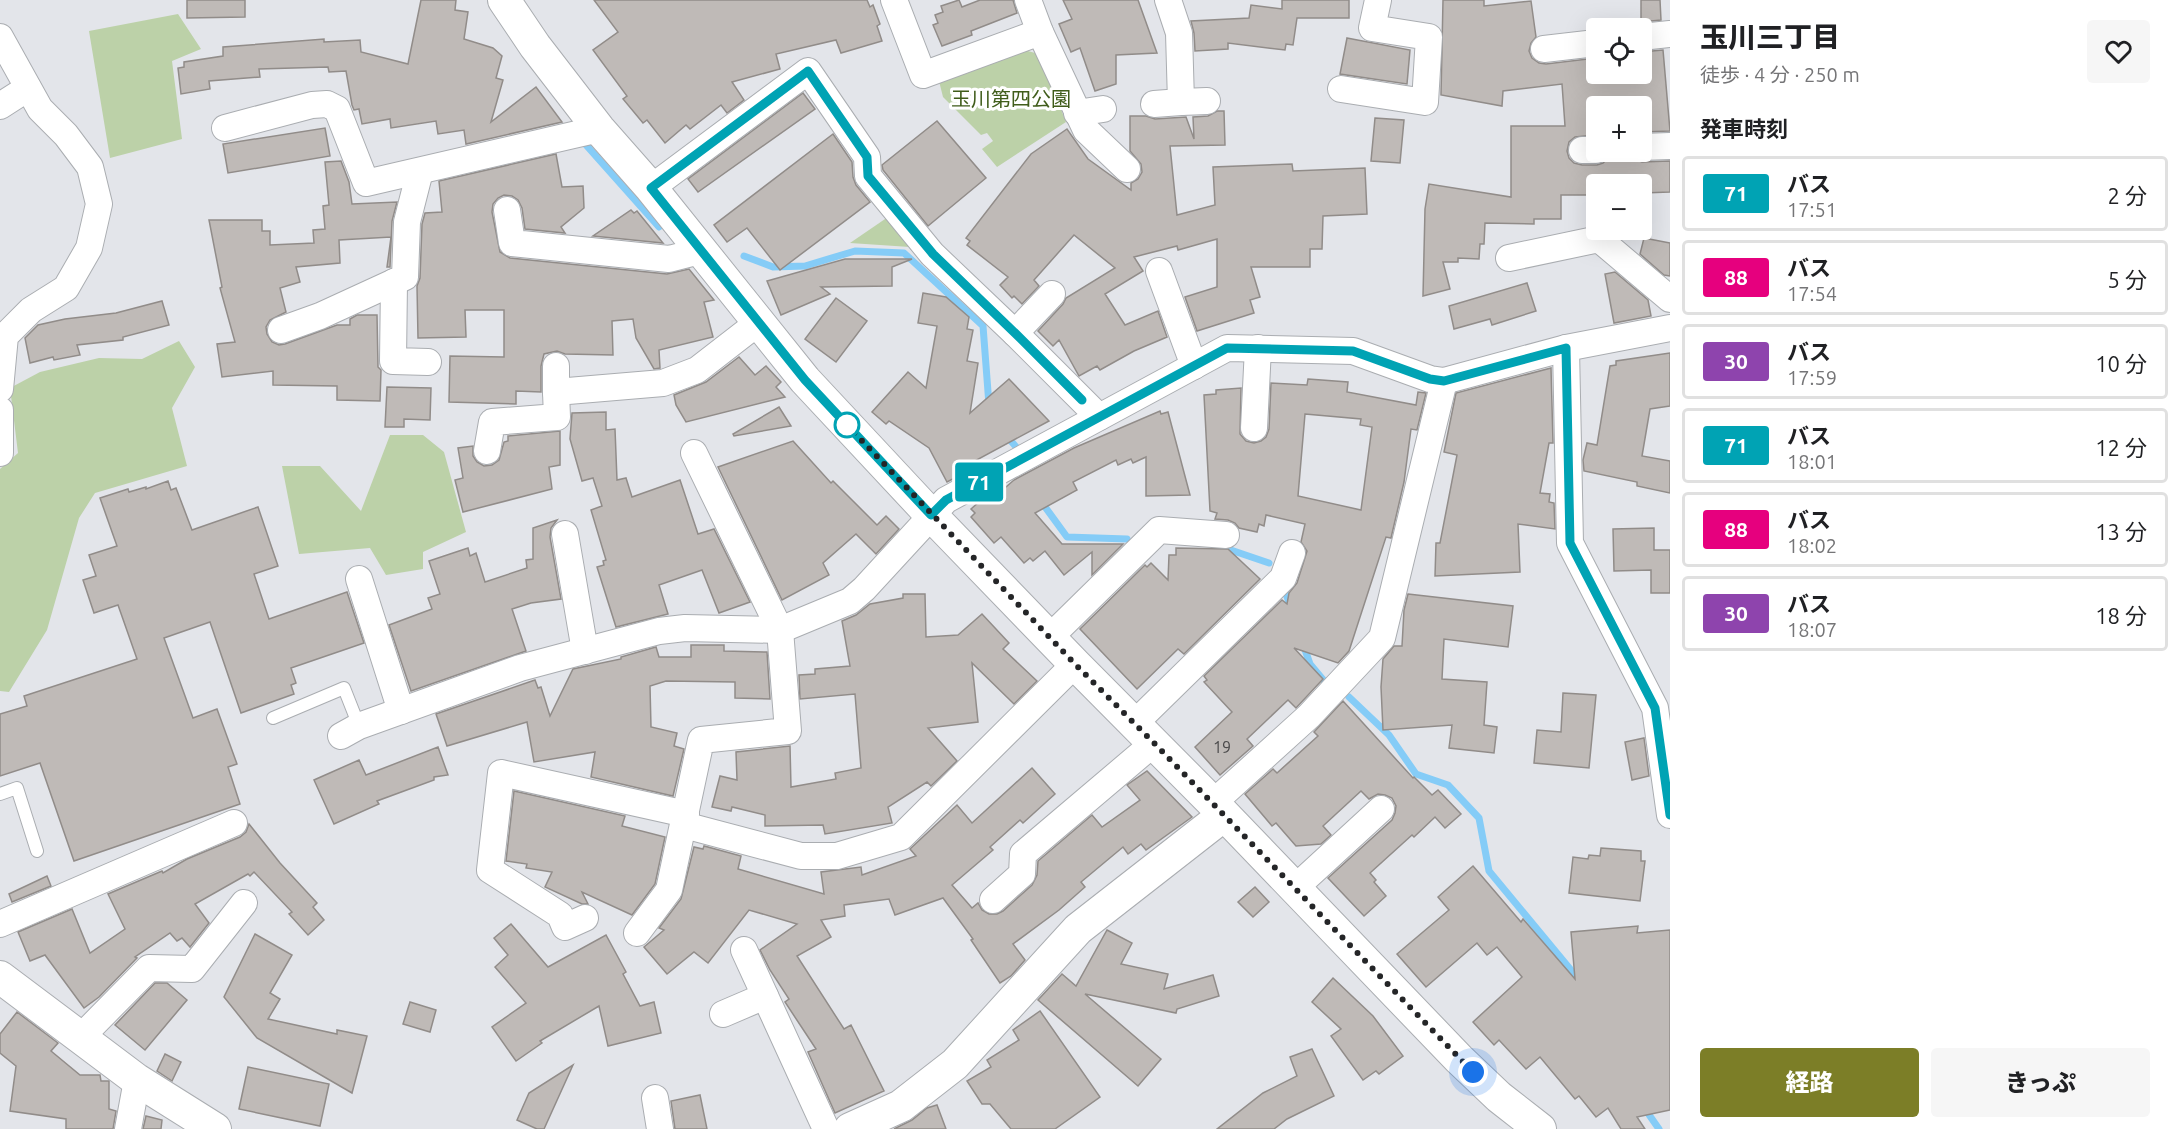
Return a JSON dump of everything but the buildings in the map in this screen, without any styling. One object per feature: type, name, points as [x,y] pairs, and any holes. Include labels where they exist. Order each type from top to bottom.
[{"type":"street","points":[[504,0],[535,46],[599,129],[651,188],[805,380],[1049,638],[1219,809],[1459,1059],[1499,1097],[1540,1129]]},
{"type":"street","points":[[894,0],[922,75],[1040,32]]},
{"type":"street","points":[[1028,0],[1040,32],[1086,130],[1127,169]]},
{"type":"street","points":[[1168,0],[1179,33],[1181,102]]},
{"type":"street","points":[[1341,89],[1425,102],[1429,37],[1372,28],[1378,0]]},
{"type":"street","points":[[1652,36],[1670,34]]},
{"type":"street","points":[[0,37],[40,109],[66,135],[90,167],[99,204],[89,248],[66,288],[32,310],[5,336],[0,388]]},
{"type":"street","points":[[1544,49],[1586,44]]},
{"type":"street","points":[[651,188],[808,71],[867,157],[868,176],[933,254],[1099,417]]},
{"type":"street","points":[[0,106],[28,88]]},
{"type":"street","points":[[1154,104],[1207,101]]},
{"type":"street","points":[[225,128],[312,105],[327,104],[337,110],[366,183],[599,129]]},
{"type":"street","points":[[1077,113],[1103,110]]},
{"type":"street","points":[[1652,147],[1670,146]]},
{"type":"street","points":[[281,330],[320,316],[405,277],[406,222],[420,171]]},
{"type":"street","points":[[507,210],[512,243],[669,259],[700,251]]},
{"type":"street","points":[[1509,258],[1599,239],[1670,299]]},
{"type":"street","points":[[1159,271],[1194,366]]},
{"type":"street","points":[[394,282],[393,361],[428,362]]},
{"type":"street","points":[[1015,333],[1052,294]]},
{"type":"street","points":[[556,392],[663,383],[698,370],[759,322]]},
{"type":"street","points":[[350,731],[520,668],[659,631],[685,628],[780,630],[850,601],[864,589],[946,500],[1227,348],[1353,351],[1430,379],[1444,381],[1566,348],[1670,328]]},
{"type":"street","points":[[1254,428],[1258,348]]},
{"type":"street","points":[[1566,348],[1570,543],[1655,708],[1670,815]]},
{"type":"street","points":[[487,451],[492,422],[557,417],[556,366]]},
{"type":"street","points":[[850,1129],[901,1106],[955,1064],[1078,929],[1219,809],[1382,638],[1444,381]]},
{"type":"street","points":[[0,410],[0,453]]},
{"type":"street","points":[[637,933],[669,891],[701,740],[788,731],[780,630],[694,453]]},
{"type":"street","points":[[1049,638],[1159,530],[1226,535]]},
{"type":"street","points":[[565,534],[585,651]]},
{"type":"street","points":[[993,900],[1022,874],[1023,854],[1144,733],[1283,578],[1292,553]]},
{"type":"street","points":[[359,579],[401,711]]},
{"type":"street","points":[[568,926],[560,915],[490,870],[501,773],[685,820],[801,856],[837,856],[902,837],[1075,664]]},
{"type":"street","points":[[1294,888],[1382,808]]},
{"type":"street","points":[[0,924],[234,823]]},
{"type":"street","points":[[80,1038],[149,968],[192,969],[244,903]]},
{"type":"street","points":[[744,950],[826,1129]]},
{"type":"street","points":[[0,977],[137,1080],[215,1129]]},
{"type":"street","points":[[723,1014],[765,996]]},
{"type":"street","points":[[128,1129],[137,1080]]},
{"type":"street","points":[[655,1098],[660,1129]]},
{"type":"lane","points":[[273,718],[344,688],[350,731]]},
{"type":"lane","points":[[0,795],[17,788],[37,851]]},
{"type":"green space","points":[[178,14],[201,49],[172,61],[182,139],[110,158],[89,31]]},
{"type":"green space","name":"玉川第四公園","points":[[1024,50],[1039,54],[1066,122],[997,167],[982,149],[993,141],[987,133],[981,135],[943,97],[939,81]]},
{"type":"green space","points":[[888,217],[910,247],[850,243]]},
{"type":"green space","points":[[179,341],[195,367],[172,408],[187,466],[95,493],[79,518],[47,630],[9,692],[0,691],[0,469],[18,453],[10,388],[40,372],[99,358],[142,359]]},
{"type":"green space","points":[[390,435],[423,435],[444,452],[466,532],[423,552],[423,569],[386,575],[370,548],[299,554],[282,466],[320,466],[361,511]]},
{"type":"waterway","points":[[586,145],[659,227]]},
{"type":"waterway","points":[[744,256],[773,267],[805,266],[855,251],[904,253],[983,326],[989,405]]},
{"type":"waterway","points":[[1005,434],[1017,448]]},
{"type":"waterway","points":[[1040,500],[1067,537],[1127,539]]},
{"type":"waterway","points":[[1216,545],[1269,563]]},
{"type":"waterway","points":[[1284,588],[1291,608]]},
{"type":"waterway","points":[[1303,644],[1310,664],[1325,682]]},
{"type":"waterway","points":[[1349,697],[1389,735],[1416,774],[1448,785],[1479,818],[1489,871],[1580,981]]},
{"type":"waterway","points":[[1645,1109],[1659,1129]]},
{"type":"bus line","name":"71","points":[[1082,400],[933,254],[868,176],[867,157],[808,71],[651,188],[805,380],[931,515],[946,500],[1227,348],[1353,351],[1430,379],[1444,381],[1566,348],[1570,543],[1655,708],[1670,815]]},
{"type":"route","points":[[847,425],[1075,664],[1473,1072]]}]
